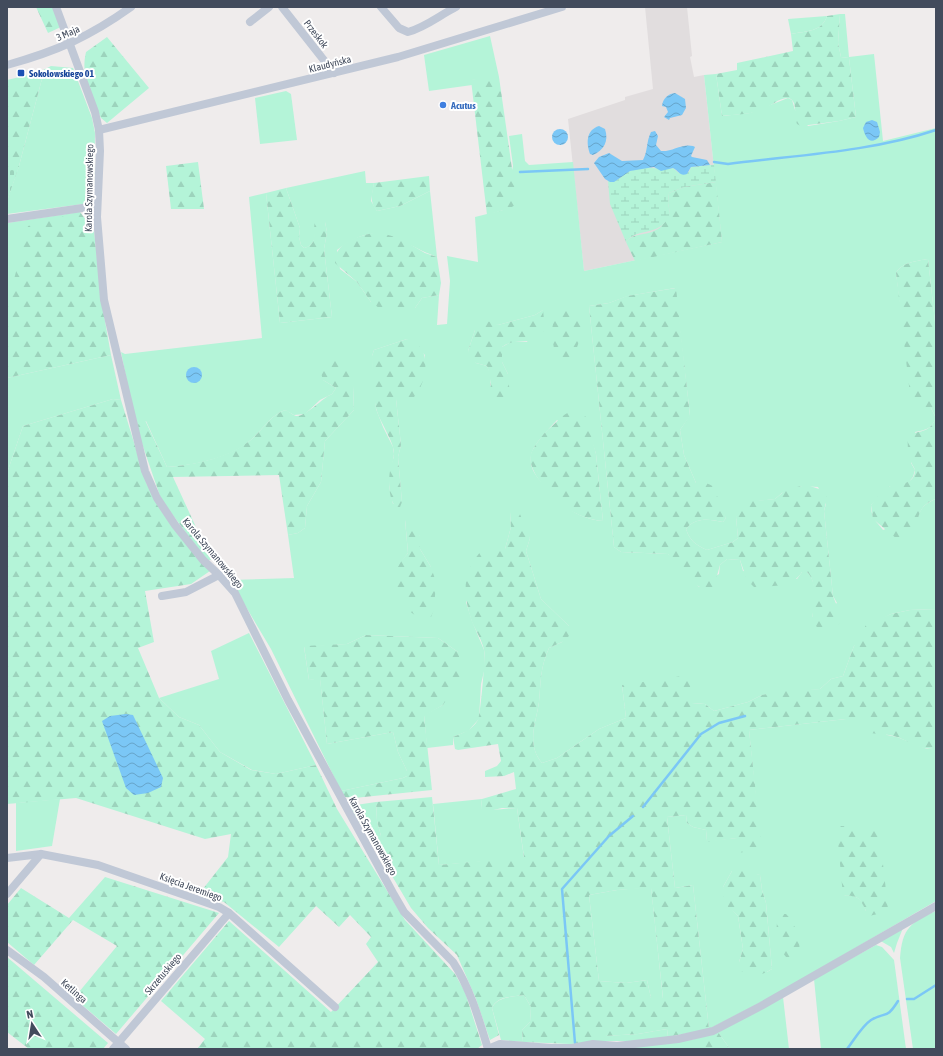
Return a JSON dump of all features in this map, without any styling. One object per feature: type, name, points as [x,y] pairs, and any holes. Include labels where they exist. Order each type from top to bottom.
[{"type":"street","name":"Karola Szymanowskiego","points":[[56,7],[95,112],[99,130],[100,176],[96,206],[98,249],[104,300],[145,471],[157,498],[175,525],[203,560],[235,593],[288,700],[404,912],[450,958],[458,970],[477,1012],[488,1049]]},
{"type":"street","name":"3 Maja","points":[[7,65],[50,52],[70,43],[100,28],[132,7]]},
{"type":"street","points":[[250,22],[269,7]]},
{"type":"street","name":"Przeskok","points":[[282,7],[334,73]]},
{"type":"street","points":[[381,7],[399,28],[408,32],[432,21],[439,15],[456,7]]},
{"type":"street","name":"Klaudyńska","points":[[99,130],[398,57],[562,7]]},
{"type":"street","points":[[7,219],[96,206]]},
{"type":"street","points":[[162,596],[186,592],[219,575]]},
{"type":"street","points":[[7,894],[41,854]]},
{"type":"street","name":"Księcia Jeremiego","points":[[7,858],[41,854],[98,865],[219,907],[229,913],[335,1007]]},
{"type":"street","points":[[488,1049],[500,1044],[551,1048],[572,1048],[594,1044],[617,1046],[689,1038],[713,1031],[761,1006],[936,906]]},
{"type":"street","name":"Skrzetuskiego","points":[[115,1046],[229,913]]},
{"type":"street","name":"Ketlinga","points":[[7,950],[44,977],[115,1046],[126,1049]]},
{"type":"shaded area","points":[[645,7],[687,7],[692,56],[690,57],[694,77],[704,75],[722,242],[584,271],[568,119],[625,100],[625,97],[653,89]]},
{"type":"green space","points":[[36,7],[54,7],[63,26],[48,33]]},
{"type":"green space","points":[[840,14],[845,14],[849,57],[874,54],[883,141],[936,128],[936,331],[928,259],[906,264],[896,273],[902,317],[931,408],[936,418],[932,425],[928,428],[915,432],[911,463],[915,470],[913,477],[909,482],[898,486],[890,486],[871,505],[871,509],[876,522],[883,530],[918,517],[924,506],[936,499],[936,609],[910,610],[891,614],[880,620],[854,646],[843,676],[831,679],[820,689],[762,695],[748,702],[714,711],[705,704],[692,703],[622,685],[626,718],[599,729],[557,758],[542,763],[534,748],[533,733],[539,702],[542,668],[549,648],[562,642],[569,626],[541,599],[526,551],[530,538],[510,512],[511,527],[505,549],[466,602],[484,650],[485,667],[481,684],[479,719],[468,731],[453,737],[453,745],[427,748],[424,715],[443,705],[458,652],[438,638],[366,635],[347,644],[304,647],[309,680],[320,678],[327,744],[393,732],[398,752],[407,771],[407,776],[403,778],[341,791],[271,649],[230,580],[294,578],[288,535],[298,533],[305,528],[307,506],[321,482],[325,441],[354,410],[353,386],[323,380],[336,388],[332,394],[320,400],[305,414],[294,415],[285,410],[276,415],[253,438],[235,451],[201,462],[167,467],[146,421],[136,426],[121,352],[125,354],[262,338],[249,197],[266,193],[280,323],[332,317],[324,249],[327,232],[325,222],[315,223],[315,235],[313,242],[308,247],[304,248],[301,245],[299,237],[300,228],[286,188],[365,171],[366,183],[374,183],[371,201],[377,211],[400,206],[430,191],[437,257],[398,239],[377,233],[365,235],[352,240],[337,250],[340,269],[357,282],[371,302],[415,308],[422,298],[439,295],[437,325],[447,324],[450,281],[447,256],[478,262],[475,217],[503,210],[513,166],[509,136],[522,134],[525,161],[529,165],[573,162],[584,271],[722,242],[704,75],[716,74],[722,116],[750,113],[788,98],[792,100],[795,110],[808,126],[856,117],[849,58],[841,57],[838,43]],"holes":[[[675,288],[690,415],[680,430],[684,455],[696,483],[706,483],[726,518],[723,522],[713,520],[694,522],[686,529],[689,537],[707,550],[733,542],[738,538],[736,517],[758,501],[775,499],[782,493],[802,486],[818,487],[826,504],[824,511],[833,596],[837,603],[812,617],[815,593],[813,581],[807,572],[802,572],[797,579],[743,571],[740,560],[727,559],[720,565],[719,574],[699,587],[668,554],[621,552],[614,547],[589,306],[609,303],[628,296]],[[543,310],[527,342],[511,342],[502,347],[502,362],[508,374],[490,386],[490,373],[487,366],[476,363],[468,351],[475,330],[475,321],[498,325],[535,315]],[[407,339],[425,355],[424,364],[396,399],[401,445],[398,457],[402,502],[393,504],[389,487],[394,454],[393,447],[376,409],[372,356],[374,350]],[[557,420],[592,441],[596,454],[603,521],[594,520],[577,514],[556,498],[538,478],[531,464],[531,455],[538,441]],[[405,520],[420,536],[420,549],[431,567],[402,561],[408,553]]]},
{"type":"green space","points":[[840,14],[838,43],[841,57],[849,58],[856,117],[839,121],[801,126],[797,124],[794,102],[789,98],[782,99],[759,111],[722,116],[716,74],[737,70],[737,63],[793,51],[791,34],[813,30],[825,21],[827,16]]},
{"type":"green space","points":[[827,16],[821,25],[813,30],[791,34],[788,19]]},
{"type":"green space","points":[[490,36],[499,77],[472,80],[472,85],[429,91],[424,55]]},
{"type":"green space","points":[[107,37],[149,88],[107,123],[101,118],[88,86],[85,61],[86,52]]},
{"type":"green space","points":[[51,66],[73,68],[92,118],[95,133],[94,192],[83,204],[7,214],[7,201],[19,166],[43,75],[37,73]]},
{"type":"green space","points":[[37,73],[43,75],[19,166],[7,201],[7,80]]},
{"type":"green space","points":[[485,77],[499,77],[517,204],[510,208],[487,215],[471,80]]},
{"type":"green space","points":[[286,91],[291,94],[297,140],[260,144],[255,98]]},
{"type":"green space","points":[[198,162],[204,209],[171,209],[166,166]]},
{"type":"green space","points":[[714,165],[716,182],[684,187],[669,193],[668,203],[670,213],[666,221],[656,229],[637,234],[626,242],[610,204],[608,181],[614,181],[630,171],[641,168],[673,168],[679,173],[689,172],[691,167]]},
{"type":"green space","points":[[19,166],[7,201],[7,169]]},
{"type":"green space","points":[[429,176],[430,191],[400,206],[377,211],[374,208],[372,201],[372,190],[374,183]]},
{"type":"green space","points":[[716,182],[722,242],[635,261],[626,242],[636,235],[652,232],[662,225],[670,213],[668,203],[669,193],[684,187]]},
{"type":"green space","points":[[286,188],[300,228],[299,237],[301,245],[304,248],[312,244],[314,238],[315,221],[319,217],[325,222],[327,232],[324,249],[332,317],[280,323],[266,193]]},
{"type":"green space","points":[[80,212],[7,306],[7,223]]},
{"type":"green space","points":[[80,212],[94,231],[102,304],[111,355],[7,378],[7,306],[28,226]]},
{"type":"green space","points":[[379,232],[401,239],[425,253],[437,257],[441,283],[439,295],[422,298],[415,308],[409,311],[379,308],[371,302],[357,282],[335,263],[336,255],[344,244],[357,237]]},
{"type":"green space","points":[[928,259],[936,331],[936,418],[931,408],[915,408],[911,403],[896,273],[906,264]]},
{"type":"green space","points":[[676,288],[690,416],[680,430],[684,455],[696,483],[706,483],[713,486],[726,518],[723,522],[703,520],[694,522],[686,529],[689,537],[707,550],[733,542],[738,538],[736,517],[743,502],[775,499],[787,489],[802,486],[810,486],[825,491],[827,498],[824,511],[833,596],[840,614],[839,624],[831,629],[821,630],[814,624],[812,613],[814,592],[813,584],[807,572],[802,572],[793,581],[787,584],[754,587],[747,580],[740,560],[727,559],[720,565],[713,590],[707,590],[693,583],[687,578],[668,554],[621,552],[614,547],[589,306],[609,303],[627,296]]},
{"type":"green space","points":[[574,307],[579,309],[581,324],[578,343],[575,351],[570,357],[564,360],[556,358],[552,332],[556,314],[559,308]]},
{"type":"green space","points":[[543,310],[545,329],[537,340],[514,342],[502,347],[502,362],[508,374],[510,396],[504,402],[492,397],[490,377],[487,366],[476,363],[469,358],[468,351],[475,330],[475,320],[493,322],[498,325],[535,315]]},
{"type":"green space","points":[[407,339],[415,342],[421,348],[426,364],[422,382],[414,397],[396,399],[401,445],[398,457],[402,502],[400,507],[396,507],[391,499],[389,488],[389,476],[394,456],[394,449],[376,408],[372,356],[374,350]]},
{"type":"green space","points":[[111,355],[121,400],[113,399],[23,426],[7,473],[7,378]]},
{"type":"green space","points":[[336,355],[348,364],[353,386],[354,410],[325,441],[321,482],[307,506],[305,528],[298,533],[288,535],[279,475],[173,477],[211,560],[206,560],[161,499],[136,426],[145,420],[167,467],[213,459],[244,445],[280,412],[285,410],[296,416],[300,416],[332,394],[336,388],[323,380],[320,370],[324,360]]},
{"type":"green space","points":[[113,399],[121,400],[147,485],[210,571],[191,584],[145,591],[154,642],[138,648],[159,698],[179,717],[199,725],[220,752],[251,770],[276,774],[316,765],[337,809],[405,920],[455,974],[465,992],[482,1045],[477,1049],[197,1049],[205,1039],[161,1001],[229,921],[331,1012],[378,962],[366,944],[371,937],[350,915],[339,927],[316,906],[279,947],[224,902],[199,894],[228,857],[231,834],[205,839],[76,798],[7,804],[7,473],[23,426]]},
{"type":"green space","points":[[573,411],[580,412],[586,417],[589,426],[596,454],[603,521],[593,520],[575,513],[554,498],[536,476],[531,461],[532,451],[546,432],[566,414]]},
{"type":"green space","points":[[936,418],[936,499],[927,503],[922,509],[912,532],[897,539],[873,519],[871,505],[888,487],[908,482],[912,479],[915,469],[908,452],[908,435],[928,429]]},
{"type":"green space","points":[[517,507],[530,538],[526,551],[541,599],[569,626],[569,636],[562,642],[549,648],[542,668],[533,741],[537,756],[542,763],[557,758],[599,729],[626,718],[622,685],[689,675],[692,703],[705,704],[714,711],[748,702],[762,695],[782,691],[820,689],[831,679],[843,676],[854,646],[866,625],[891,614],[910,610],[936,609],[936,749],[920,747],[894,736],[869,733],[867,719],[846,719],[749,730],[762,849],[738,853],[737,838],[707,842],[706,830],[693,827],[687,823],[686,815],[667,817],[675,888],[693,885],[709,1029],[668,1037],[667,1029],[638,1034],[605,1036],[604,1041],[571,1044],[523,1042],[522,1030],[530,1022],[531,1007],[524,995],[501,999],[494,1004],[492,1008],[499,1035],[490,1040],[476,999],[457,955],[428,928],[411,908],[369,837],[381,836],[377,821],[376,802],[432,797],[439,865],[524,857],[517,808],[502,808],[485,812],[481,808],[482,799],[516,789],[514,772],[504,776],[485,777],[485,771],[497,766],[501,761],[498,744],[458,750],[455,749],[453,737],[470,729],[476,723],[480,709],[484,650],[469,611],[466,592],[468,573],[471,565],[484,548],[505,549],[511,527],[510,512]],"holes":[[[651,888],[663,998],[651,998],[647,980],[626,983],[599,981],[589,895],[617,890]]]},
{"type":"green space","points":[[405,519],[415,522],[420,536],[420,549],[431,567],[436,582],[434,609],[431,617],[423,618],[411,612],[402,600],[399,593],[396,574],[401,561],[408,553]]},
{"type":"green space","points":[[249,633],[316,765],[276,774],[252,770],[220,752],[199,725],[179,717],[159,698],[219,679],[211,651]]},
{"type":"green space","points":[[366,635],[438,638],[458,652],[463,674],[443,705],[424,716],[432,790],[354,798],[345,797],[341,791],[407,776],[407,771],[398,752],[393,732],[327,744],[320,679],[309,680],[304,646],[347,644]]},
{"type":"green space","points":[[846,719],[868,719],[887,735],[897,737],[927,749],[936,749],[936,901],[771,997],[709,1029],[693,885],[675,888],[667,817],[686,815],[687,823],[693,827],[706,830],[707,841],[737,838],[761,849],[749,730]],"holes":[[[879,828],[866,911],[863,903],[858,898],[844,896]],[[732,871],[760,875],[766,903],[772,969],[767,972],[739,962],[743,949],[738,916],[733,911],[723,887]]]},
{"type":"green space","points":[[60,799],[52,846],[16,851],[16,803]]},
{"type":"green space","points":[[482,799],[481,808],[494,810],[517,808],[524,858],[439,865],[433,804]]},
{"type":"green space","points":[[376,802],[377,821],[381,836],[369,837],[349,806]]},
{"type":"green space","points":[[841,826],[879,828],[888,909],[882,913],[869,916],[860,900],[854,896],[843,896],[837,831]]},
{"type":"green space","points":[[739,869],[760,875],[766,903],[772,969],[757,975],[741,971],[739,962],[743,949],[738,916],[724,903],[723,887],[732,871]]},
{"type":"green space","points":[[105,877],[219,913],[116,1034],[74,998],[117,946],[73,920],[34,965],[7,942],[7,905],[21,888],[69,918]]},
{"type":"green space","points":[[651,887],[663,999],[651,998],[647,980],[626,983],[599,981],[589,895],[617,890]]},
{"type":"green space","points":[[936,911],[936,1049],[913,1049],[900,958],[901,948],[909,927],[920,919]]},
{"type":"green space","points":[[786,914],[790,919],[798,936],[799,948],[796,960],[787,958],[783,954],[777,938],[778,916]]},
{"type":"green space","points":[[903,928],[894,953],[891,947],[879,940]]},
{"type":"green space","points":[[876,945],[882,947],[894,960],[906,1049],[821,1049],[814,979]]},
{"type":"green space","points":[[7,957],[108,1043],[103,1049],[29,1049],[7,1032]]},
{"type":"green space","points":[[524,995],[531,1007],[530,1022],[522,1030],[523,1042],[501,1040],[492,1008],[494,1004],[501,999]]},
{"type":"green space","points":[[783,997],[789,1049],[730,1049],[718,1032]]},
{"type":"green space","points":[[667,1029],[668,1037],[640,1041],[604,1041],[604,1036],[638,1034]]},
{"type":"green space","points":[[718,1032],[730,1049],[691,1049],[691,1040]]},
{"type":"green space","points":[[691,1040],[691,1049],[617,1049]]},
{"type":"water","points":[[675,93],[685,99],[686,108],[682,115],[670,118],[669,120],[664,117],[668,112],[666,107],[662,106],[663,101],[670,94]]},
{"type":"water","points":[[872,120],[877,122],[880,132],[879,137],[873,141],[868,139],[863,128],[866,122]]},
{"type":"water","points":[[599,126],[605,129],[606,141],[603,148],[593,155],[590,154],[588,137],[595,128]]},
{"type":"water","points":[[560,129],[567,134],[568,137],[563,144],[560,145],[553,140],[552,137],[557,130]]},
{"type":"water","points":[[655,131],[658,136],[656,145],[661,151],[689,145],[693,146],[695,147],[691,156],[707,160],[710,165],[691,167],[685,175],[673,168],[661,171],[654,167],[630,171],[614,182],[610,182],[605,179],[594,163],[599,157],[609,153],[622,161],[643,160],[646,153],[649,136],[651,132]]},
{"type":"water","points":[[194,367],[200,369],[202,375],[200,381],[194,383],[188,381],[186,375],[188,369]]},
{"type":"water","points":[[126,714],[133,715],[163,778],[161,787],[148,793],[134,795],[126,788],[102,721],[110,716]]},
{"type":"waterway","points":[[714,162],[728,164],[833,152],[885,143],[936,130]]},
{"type":"waterway","points":[[520,172],[588,169]]},
{"type":"waterway","points":[[643,807],[701,734],[719,723],[745,716]]},
{"type":"waterway","points":[[575,1043],[562,889],[609,836],[633,816]]},
{"type":"waterway","points":[[907,999],[914,999],[936,985]]},
{"type":"waterway","points":[[847,1049],[861,1029],[871,1020],[891,1011],[898,1001]]},
{"type":"place","name":"Sokołowskiego 01","points":[[21,73]]},
{"type":"place","name":"Acutus","points":[[443,105]]}]
